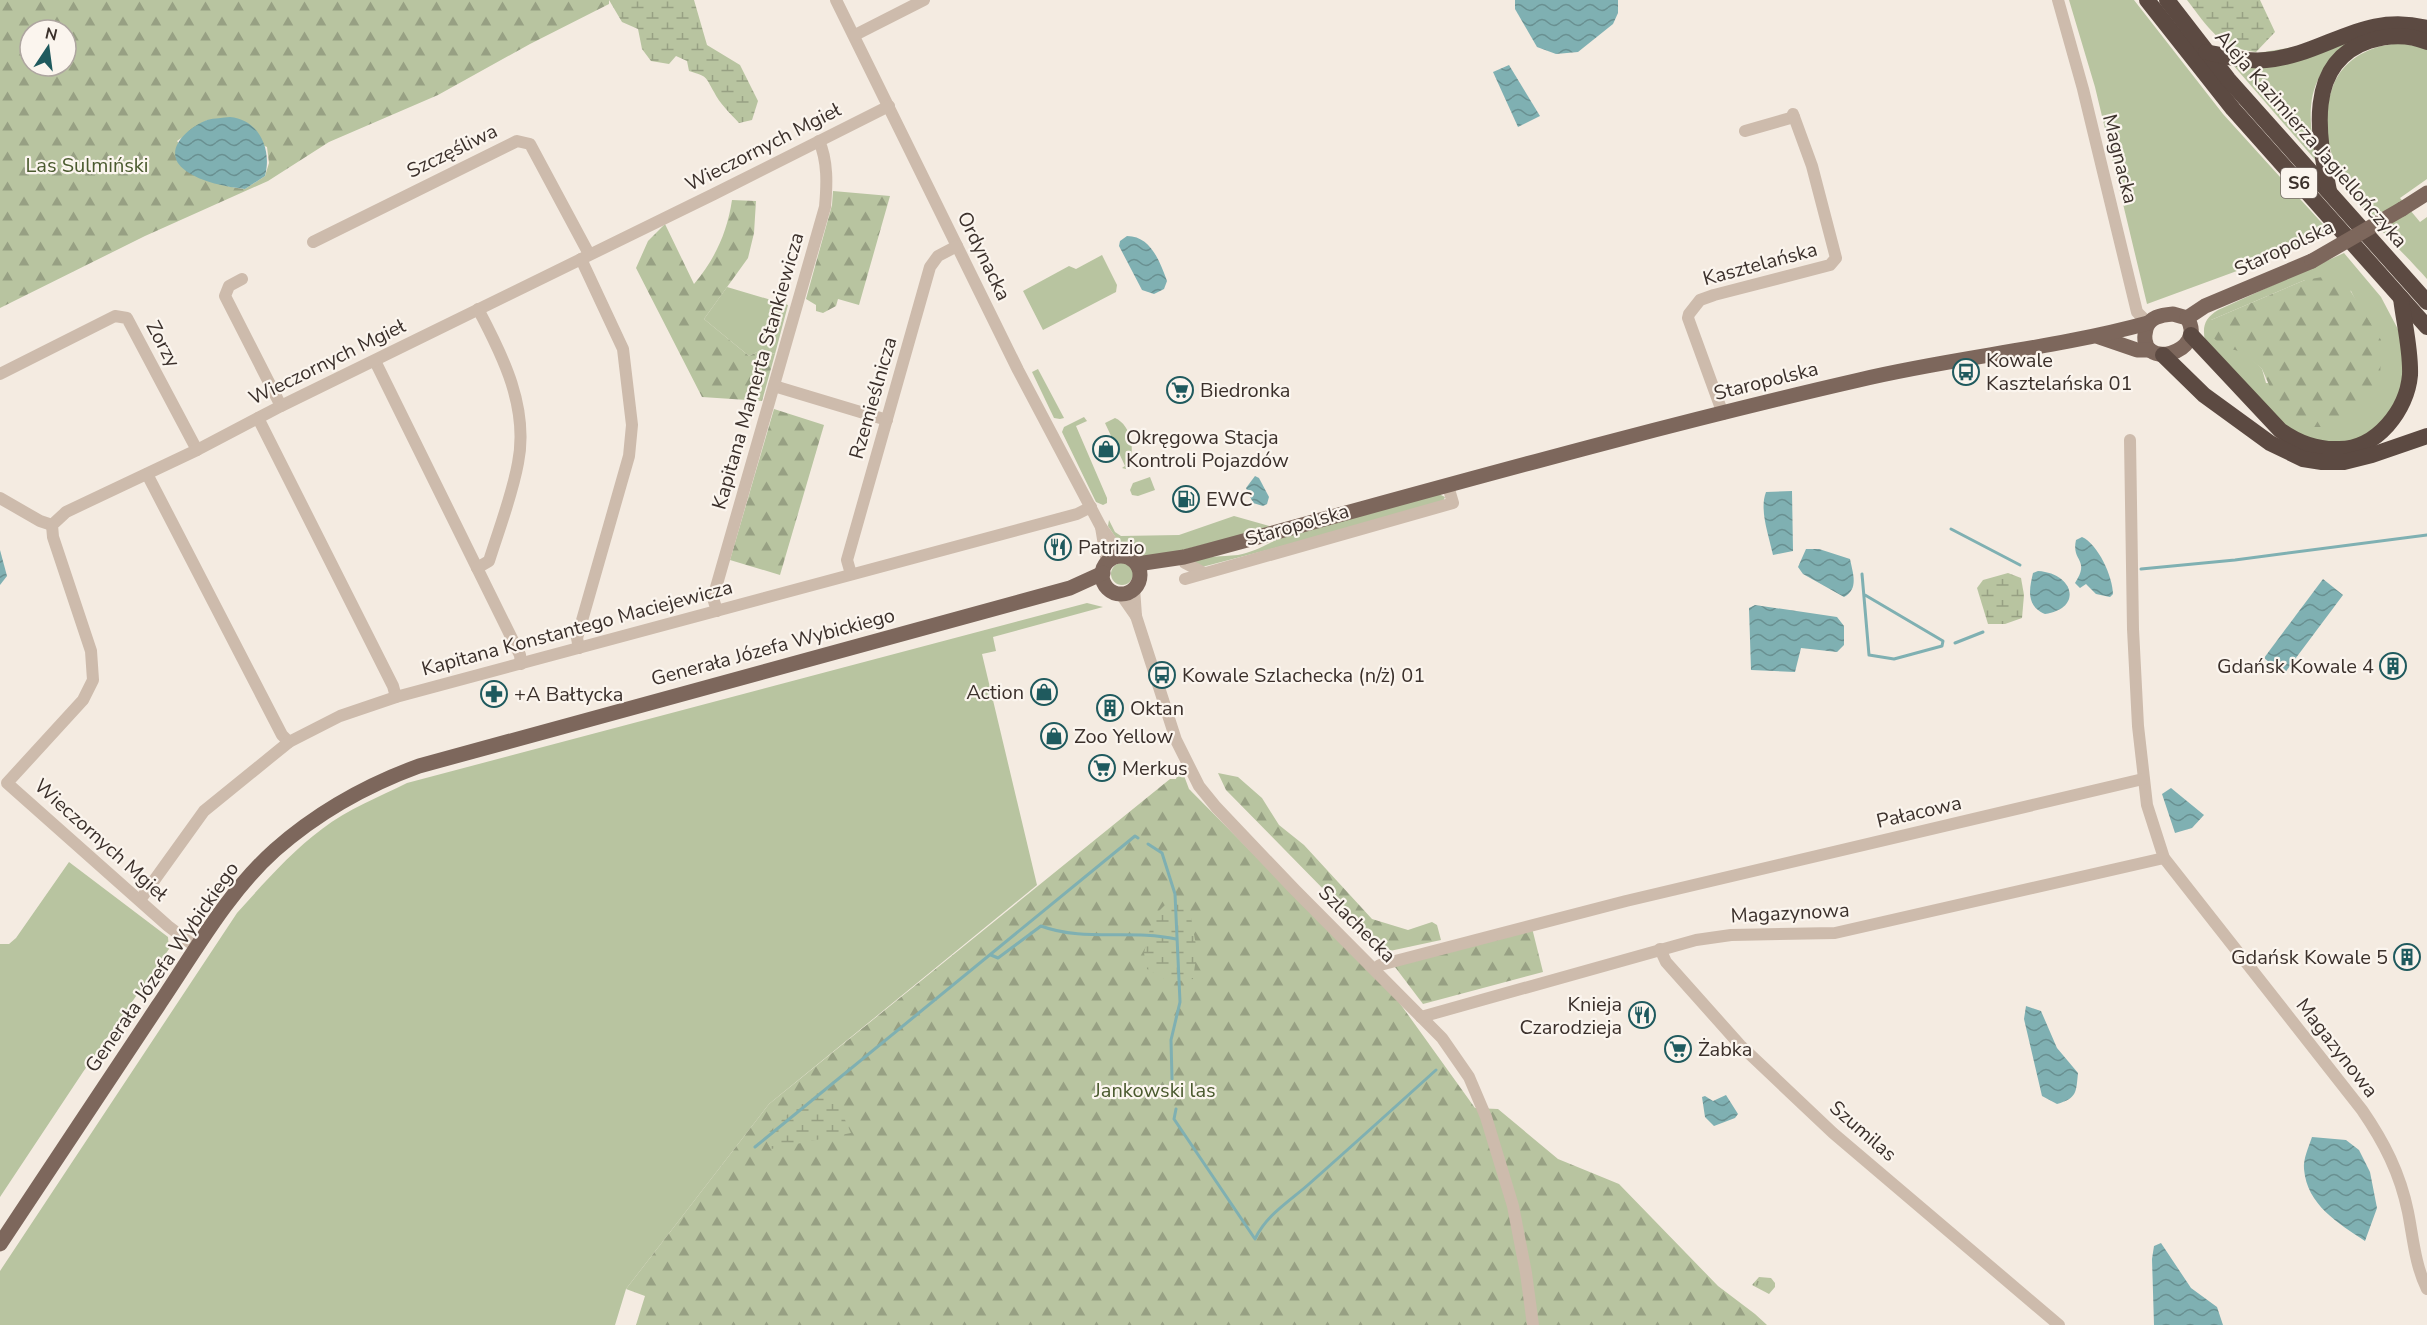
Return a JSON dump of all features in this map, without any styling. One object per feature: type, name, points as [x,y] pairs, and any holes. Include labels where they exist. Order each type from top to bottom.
[{"type":"highway","name":"Aleja Kazimierza Jagiellończyka","points":[[2147,0],[2221,95],[2427,327]]},
{"type":"highway","name":"Aleja Kazimierza Jagiellończyka","points":[[2167,0],[2206,52],[2427,302]]},
{"type":"highway","points":[[2206,52],[2243,59],[2268,60],[2383,23],[2409,24],[2427,28]]},
{"type":"highway","points":[[2329,192],[2319,139],[2318,114],[2327,78],[2349,52],[2364,43],[2394,36],[2411,37],[2427,42]]},
{"type":"highway","points":[[2191,335],[2280,430],[2297,441],[2314,447],[2342,450],[2368,440],[2388,425],[2404,399],[2408,387],[2409,363],[2401,298]]},
{"type":"highway","points":[[2156,353],[2204,395],[2270,443],[2303,459],[2344,462],[2427,436]]},
{"type":"main road","name":"Staropolska","points":[[2187,318],[2205,306],[2312,261],[2427,194]]},
{"type":"main road","points":[[2173,314],[2187,318],[2192,328],[2191,335],[2183,346],[2176,352],[2156,353],[2145,337],[2148,323],[2153,318],[2173,314]]},
{"type":"main road","name":"Staropolska","points":[[1121,578],[1184,557],[1554,456],[1723,414],[1894,372],[2099,337],[2148,323]]},
{"type":"main road","name":"Staropolska","points":[[2099,337],[2137,350],[2156,353]]},
{"type":"main road","points":[[1121,578],[1133,560],[1122,556]]},
{"type":"main road","name":"Generała Józefa Wybickiego","points":[[0,1244],[197,948],[240,888],[275,850],[344,800],[389,777],[482,748],[1070,588],[1121,578]]},
{"type":"street","name":"Ordynacka","points":[[836,0],[1018,370],[1101,527],[1122,556]]},
{"type":"street","points":[[855,35],[924,0]]},
{"type":"street","name":"Magnacka","points":[[2058,0],[2083,89],[2137,312],[2148,323]]},
{"type":"street","name":"Wieczornych Mgieł","points":[[197,948],[168,926],[4,780],[83,700],[93,680],[91,651],[53,537],[52,525],[66,512],[197,450],[281,406],[889,106]]},
{"type":"street","name":"Kasztelańska","points":[[1723,414],[1688,318],[1696,303],[1714,296],[1830,265],[1836,258],[1812,166],[1793,116],[1745,131]]},
{"type":"street","name":"Szczęśliwa","points":[[313,242],[518,141],[530,144],[585,257],[623,349],[632,425],[629,456],[577,638],[579,648]]},
{"type":"street","name":"Kapitana Mamerta Stankiewicza","points":[[717,611],[713,598],[825,207],[827,190],[825,154],[819,141]]},
{"type":"street","name":"Rzemieślnicza","points":[[851,574],[847,560],[930,267],[938,256],[957,246]]},
{"type":"street","points":[[242,279],[229,286],[225,296],[281,406]]},
{"type":"street","points":[[477,568],[489,561],[516,474],[520,442],[515,397],[507,367],[478,309]]},
{"type":"street","name":"Zorzy","points":[[0,374],[115,316],[127,318],[197,450]]},
{"type":"street","points":[[375,361],[520,655],[521,664]]},
{"type":"street","points":[[774,386],[887,420]]},
{"type":"street","points":[[258,418],[393,686],[396,697]]},
{"type":"street","points":[[2130,440],[2133,629],[2143,779]]},
{"type":"street","points":[[147,474],[282,735],[289,742]]},
{"type":"street","name":"Staropolska","points":[[1185,579],[1454,503],[1448,486]]},
{"type":"street","points":[[0,498],[40,521],[52,525]]},
{"type":"street","name":"Kapitana Konstantego Maciejewicza","points":[[140,900],[204,811],[289,742],[340,716],[396,697],[1077,514],[1091,507]]},
{"type":"street","name":"Ordynacka","points":[[1101,527],[1102,542],[1121,578]]},
{"type":"street","points":[[1184,557],[1185,563],[1204,573]]},
{"type":"street","name":"Szlachecka","points":[[1121,578],[1136,616],[1176,740],[1199,786],[1216,807],[1375,969],[1459,1060],[1480,1102],[1500,1159],[1513,1206],[1533,1325]]},
{"type":"street","name":"Magazynowa","points":[[2143,779],[2147,805],[2164,858],[2362,1110],[2379,1135],[2401,1182],[2415,1250],[2427,1289]]},
{"type":"street","name":"Pałacowa","points":[[1375,969],[1380,965],[1477,938],[1626,901],[2143,779]]},
{"type":"street","name":"Magazynowa","points":[[1421,1017],[1696,939],[1731,935],[1835,933],[2164,858]]},
{"type":"street","name":"Szumilas","points":[[1660,949],[1666,962],[1740,1045],[1839,1137],[2059,1325]]},
{"type":"green space","name":"Las Sulmiński","points":[[0,0],[609,0],[609,4],[530,44],[438,95],[329,142],[268,181],[145,236],[0,308]],"holes":[[[207,120],[267,147],[269,163],[265,176],[245,189],[211,180],[199,169],[177,141]]]},
{"type":"green space","points":[[609,0],[694,0],[707,45],[740,65],[758,101],[752,120],[739,123],[725,108],[705,78],[689,71],[687,61],[676,56],[669,64],[651,61],[642,49],[638,29],[622,22]]},
{"type":"green space","points":[[2069,0],[2134,0],[2223,114],[2330,232],[2305,246],[2147,304],[2095,87]]},
{"type":"green space","points":[[2187,0],[2260,0],[2275,32],[2256,52],[2243,50],[2223,41],[2216,35]]},
{"type":"green space","points":[[2361,36],[2328,66],[2315,86],[2311,119],[2318,163],[2227,58]]},
{"type":"green space","points":[[2402,43],[2427,49],[2427,179],[2400,198],[2420,222],[2427,217],[2427,279],[2388,238],[2351,192],[2337,168],[2328,142],[2326,115],[2333,86],[2338,76],[2352,60],[2361,54],[2381,46]]},
{"type":"green space","points":[[833,191],[890,196],[859,305],[838,299],[836,306],[823,313],[816,311],[816,305],[806,299],[832,205]]},
{"type":"green space","points":[[732,200],[756,201],[754,233],[748,258],[704,319],[749,356],[761,350],[775,354],[762,401],[702,397],[636,268],[648,241],[665,224],[694,284],[719,245],[727,224]]},
{"type":"green space","points":[[2344,253],[2381,297],[2401,335],[2403,386],[2384,422],[2356,440],[2324,443],[2291,432],[2205,341],[2206,323],[2210,316],[2218,310]],"holes":[[[2305,280],[2351,291],[2371,338],[2378,363],[2380,388],[2266,383],[2262,369],[2211,320]]]},
{"type":"green space","points":[[1102,255],[1117,285],[1116,292],[1043,330],[1023,291],[1069,266],[1076,269]]},
{"type":"green space","points":[[2328,276],[2343,279],[2381,340],[2380,388],[2372,401],[2354,417],[2330,427],[2307,427],[2281,412],[2262,369],[2242,352],[2224,347],[2210,335],[2211,320],[2305,280]]},
{"type":"green space","points":[[727,287],[788,305],[775,354],[761,350],[749,356],[704,319]]},
{"type":"green space","points":[[1038,369],[1064,418],[1054,418],[1032,372]]},
{"type":"green space","points":[[774,409],[824,425],[780,575],[730,560]]},
{"type":"green space","points":[[1084,417],[1087,421],[1076,426],[1107,498],[1107,503],[1103,505],[1096,502],[1062,432],[1064,427]]},
{"type":"green space","points":[[1115,418],[1125,427],[1131,441],[1131,456],[1126,469],[1122,468],[1125,466],[1105,423]]},
{"type":"green space","points":[[1150,477],[1155,490],[1138,496],[1132,495],[1130,490],[1133,483]]},
{"type":"green space","points":[[1439,494],[1445,497],[1442,504],[1202,567],[1191,562],[1209,557],[1244,554],[1282,537]]},
{"type":"green space","points":[[1234,516],[1273,527],[1144,558],[1122,547],[1108,526],[1109,520],[1115,532],[1121,536],[1179,535]]},
{"type":"green space","points":[[1122,563],[1130,566],[1133,574],[1130,582],[1122,585],[1114,582],[1111,574],[1114,566]]},
{"type":"green space","points":[[2008,573],[2021,578],[2024,595],[2022,618],[2005,624],[1988,624],[1977,588],[1983,580]]},
{"type":"green space","points":[[1087,603],[1103,607],[993,637],[996,651],[982,654],[1037,885],[769,1104],[626,1289],[615,1325],[0,1325],[0,1271],[237,913],[288,858],[332,822],[353,809],[407,783]]},
{"type":"green space","name":"Jankowski las","points":[[1180,765],[1189,789],[1396,998],[1475,1108],[1498,1109],[1558,1159],[1619,1184],[1718,1286],[1767,1325],[636,1325],[645,1296],[626,1289],[769,1104],[1170,779],[1176,779]]},
{"type":"green space","points":[[1218,773],[1238,777],[1262,798],[1279,825],[1304,845],[1372,919],[1408,930],[1432,922],[1437,925],[1441,940],[1385,952],[1226,790]]},
{"type":"green space","points":[[69,862],[168,937],[169,949],[83,1072],[0,1197],[0,944],[9,944],[16,938]]},
{"type":"green space","points":[[1167,903],[1189,906],[1197,951],[1193,979],[1170,982],[1147,969],[1144,953],[1153,917]]},
{"type":"green space","points":[[1532,928],[1543,972],[1423,1004],[1392,963]]},
{"type":"green space","points":[[821,1089],[836,1100],[851,1133],[771,1149],[764,1137],[811,1091]]},
{"type":"green space","points":[[1759,1277],[1771,1278],[1775,1283],[1775,1287],[1769,1294],[1752,1285]]},
{"type":"water","points":[[1515,0],[1618,0],[1618,13],[1613,24],[1578,52],[1556,54],[1537,47],[1515,9]]},
{"type":"water","points":[[1509,65],[1540,116],[1518,127],[1493,72]]},
{"type":"water","points":[[230,117],[240,119],[256,130],[267,156],[265,176],[245,189],[199,178],[186,171],[175,157],[179,142],[191,129],[207,120]]},
{"type":"water","points":[[1127,236],[1142,240],[1153,251],[1167,281],[1164,289],[1154,294],[1142,290],[1119,246],[1120,241]]},
{"type":"water","points":[[1255,476],[1259,478],[1269,497],[1267,504],[1263,506],[1253,503],[1246,488]]},
{"type":"water","points":[[1792,491],[1793,551],[1773,555],[1764,515],[1766,492]]},
{"type":"water","points":[[2082,537],[2094,546],[2104,562],[2112,587],[2113,594],[2110,597],[2096,594],[2086,584],[2080,588],[2075,583],[2081,569],[2076,553],[2076,540]]},
{"type":"water","points":[[1806,549],[1819,549],[1850,559],[1854,581],[1849,594],[1844,597],[1803,574],[1798,567]]},
{"type":"water","points":[[0,550],[7,576],[0,585]]},
{"type":"water","points":[[2038,571],[2050,573],[2066,584],[2069,598],[2065,605],[2057,611],[2045,614],[2039,611],[2032,602],[2030,591],[2033,573]]},
{"type":"water","points":[[2323,579],[2343,595],[2284,674],[2264,658]]},
{"type":"water","points":[[1755,605],[1837,617],[1844,626],[1844,645],[1837,652],[1801,648],[1795,672],[1751,670],[1749,608]]},
{"type":"water","points":[[2171,788],[2204,815],[2192,828],[2175,833],[2162,794]]},
{"type":"water","points":[[2026,1006],[2041,1011],[2057,1048],[2078,1073],[2074,1094],[2064,1102],[2057,1104],[2042,1096],[2024,1019]]},
{"type":"water","points":[[1726,1095],[1738,1114],[1735,1118],[1714,1126],[1705,1117],[1702,1097],[1705,1096],[1713,1101]]},
{"type":"water","points":[[2312,1137],[2346,1140],[2359,1150],[2370,1172],[2377,1208],[2365,1241],[2326,1212],[2311,1193],[2306,1182],[2304,1165]]},
{"type":"water","points":[[2161,1243],[2191,1288],[2217,1307],[2223,1325],[2154,1325],[2152,1259],[2154,1246]]},
{"type":"waterway","points":[[1951,529],[2020,565]]},
{"type":"waterway","points":[[2141,569],[2235,560],[2427,535]]},
{"type":"waterway","points":[[1862,574],[1869,655],[1894,659],[1942,646],[1943,641],[1865,595]]},
{"type":"waterway","points":[[1955,643],[1983,632]]},
{"type":"waterway","points":[[755,1147],[1135,836],[1138,838]]},
{"type":"waterway","points":[[1148,844],[1162,853],[1175,894],[1180,1002],[1171,1040],[1172,1079]]},
{"type":"waterway","points":[[991,955],[998,958],[1041,926],[1057,931],[1091,935],[1142,935],[1176,939]]},
{"type":"waterway","points":[[1176,1109],[1174,1119],[1255,1239],[1279,1208],[1436,1070]]},
{"type":"place","name":"Kowale Kasztelańska 01","points":[[1966,372]]},
{"type":"place","name":"Biedronka","points":[[1180,390]]},
{"type":"place","name":"Okręgowa Stacja Kontroli Pojazdów","points":[[1106,449]]},
{"type":"place","name":"EWC","points":[[1186,499]]},
{"type":"place","name":"Patrizio","points":[[1058,547]]},
{"type":"place","name":"Gdańsk Kowale 4","points":[[2393,666]]},
{"type":"place","name":"Kowale Szlachecka (n/ż) 01","points":[[1162,675]]},
{"type":"place","name":"Action","points":[[1044,692]]},
{"type":"place","name":"+A Bałtycka","points":[[494,694]]},
{"type":"place","name":"Oktan","points":[[1110,708]]},
{"type":"place","name":"Zoo Yellow","points":[[1054,736]]},
{"type":"place","name":"Merkus","points":[[1102,768]]},
{"type":"place","name":"Gdańsk Kowale 5","points":[[2407,957]]},
{"type":"place","name":"Knieja Czarodzieja","points":[[1642,1015]]},
{"type":"place","name":"Żabka","points":[[1678,1049]]}]
